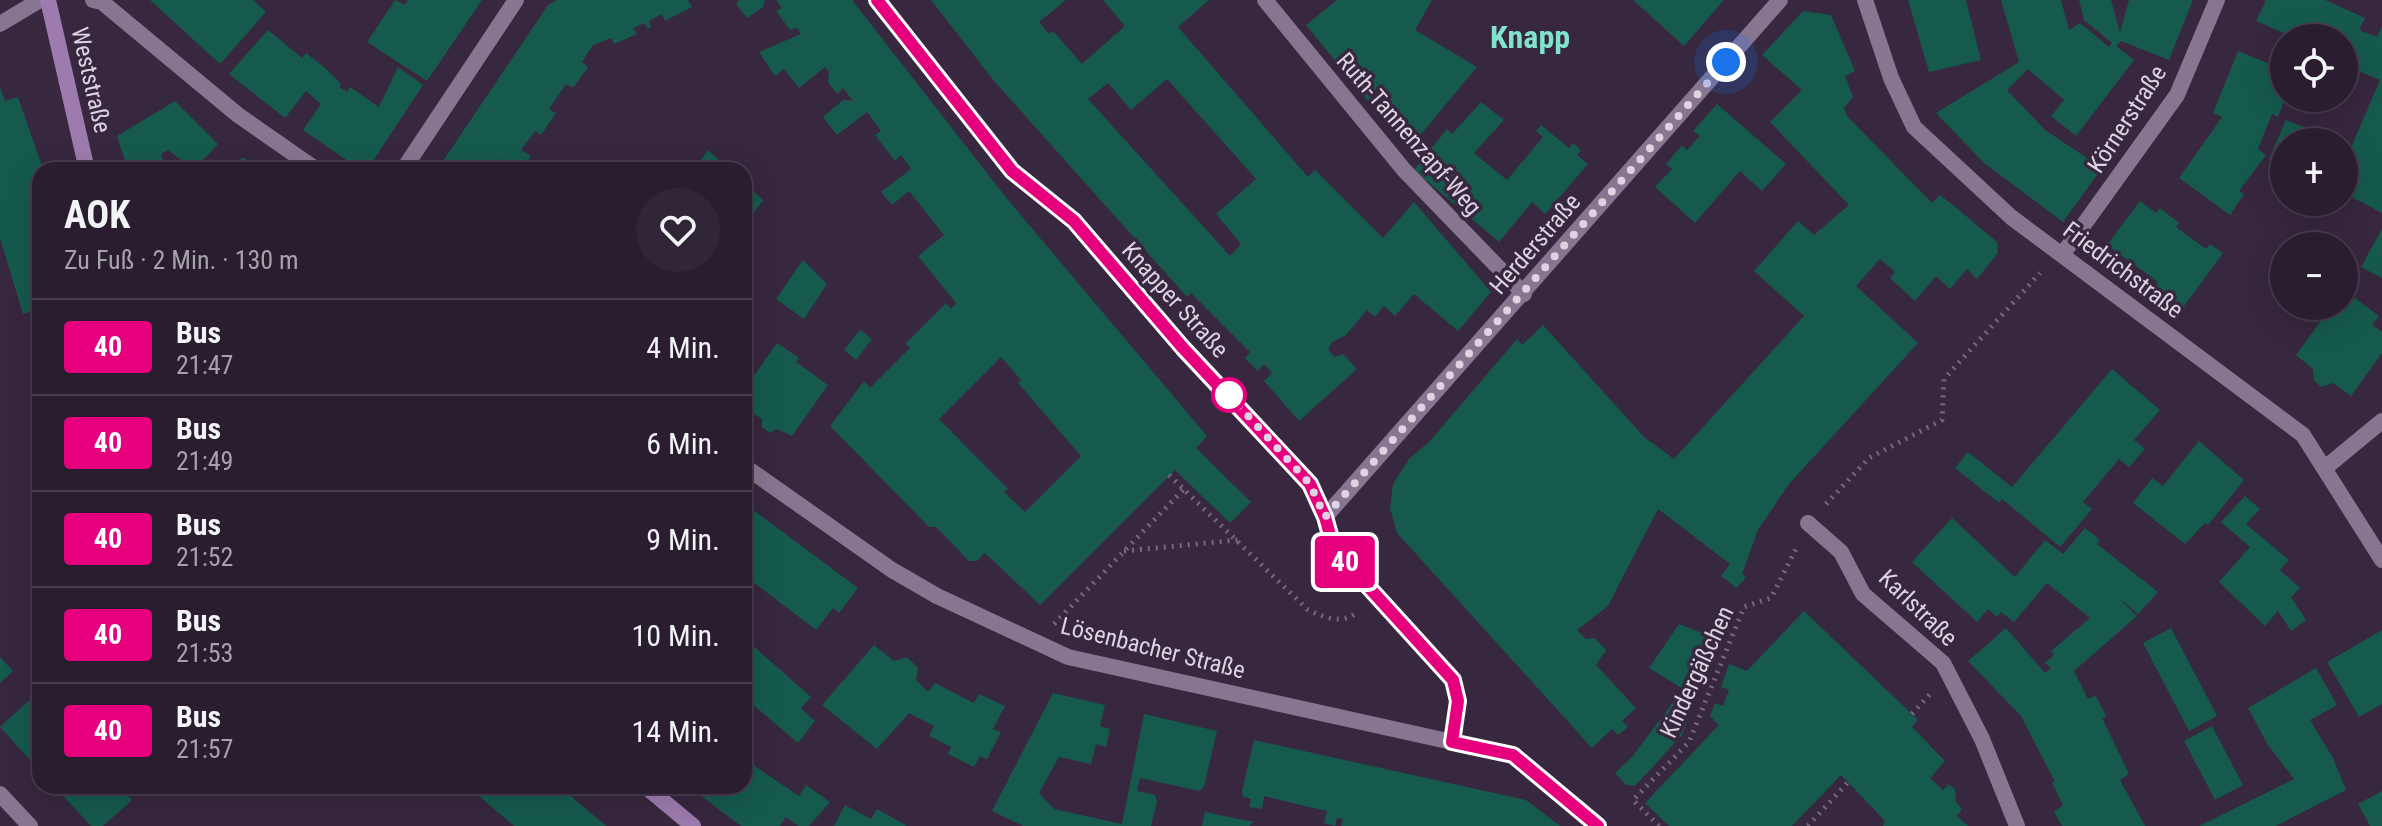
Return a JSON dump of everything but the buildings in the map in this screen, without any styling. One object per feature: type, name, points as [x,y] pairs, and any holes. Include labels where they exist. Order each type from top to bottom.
[{"type":"main road","name":"Weststraße","points":[[48,0],[85,162]]},
{"type":"main road","points":[[655,794],[693,826]]},
{"type":"street","points":[[0,24],[40,0]]},
{"type":"street","points":[[93,0],[102,2],[238,115],[306,162]]},
{"type":"street","points":[[408,162],[516,0]]},
{"type":"street","name":"Knapper Straße","points":[[877,0],[1012,171],[1074,221],[1183,348],[1310,484],[1325,517],[1334,549],[1453,680],[1458,701],[1452,742]]},
{"type":"street","name":"Ruth-Tannenzapf-Weg","points":[[1265,0],[1404,170],[1524,294]]},
{"type":"street","name":"Herderstraße","points":[[1325,517],[1780,0]]},
{"type":"street","name":"Friedrichstraße","points":[[1865,0],[1891,78],[1914,127],[1986,196],[2303,435],[2382,560]]},
{"type":"street","name":"Körnerstraße","points":[[2062,255],[2177,95],[2217,0]]},
{"type":"street","points":[[2325,468],[2382,421]]},
{"type":"street","name":"Lösenbacher Straße","points":[[752,472],[892,570],[937,596],[1068,657],[1452,742]]},
{"type":"street","name":"Karlstraße","points":[[1808,523],[1841,552],[1863,594],[1943,663],[1982,739],[2017,826]]},
{"type":"street","points":[[1452,742],[1513,755],[1598,826]]},
{"type":"street","points":[[0,794],[30,826]]},
{"type":"path","name":"Kindergäßchen","points":[[1659,826],[1633,800],[1689,742],[1744,607],[1771,598],[1808,523],[1869,458],[1942,420],[1944,379],[2042,270],[2046,273],[2062,255]]},
{"type":"path","points":[[1169,475],[1307,609],[1330,620],[1340,619]]},
{"type":"path","points":[[1036,642],[1184,489]]},
{"type":"path","points":[[1124,551],[1239,540]]},
{"type":"path","points":[[1811,825],[1848,782]]},
{"type":"bus line","name":"40","points":[[877,0],[1012,171],[1074,221],[1183,348],[1234,399],[1310,484],[1325,517],[1334,549],[1408,633],[1422,642],[1453,680],[1458,701],[1452,742],[1513,755],[1598,826]]},
{"type":"district","name":"Knapp","points":[[1530,37]]},
{"type":"route","points":[[1229,395],[1310,484],[1325,517],[1726,62]]}]
